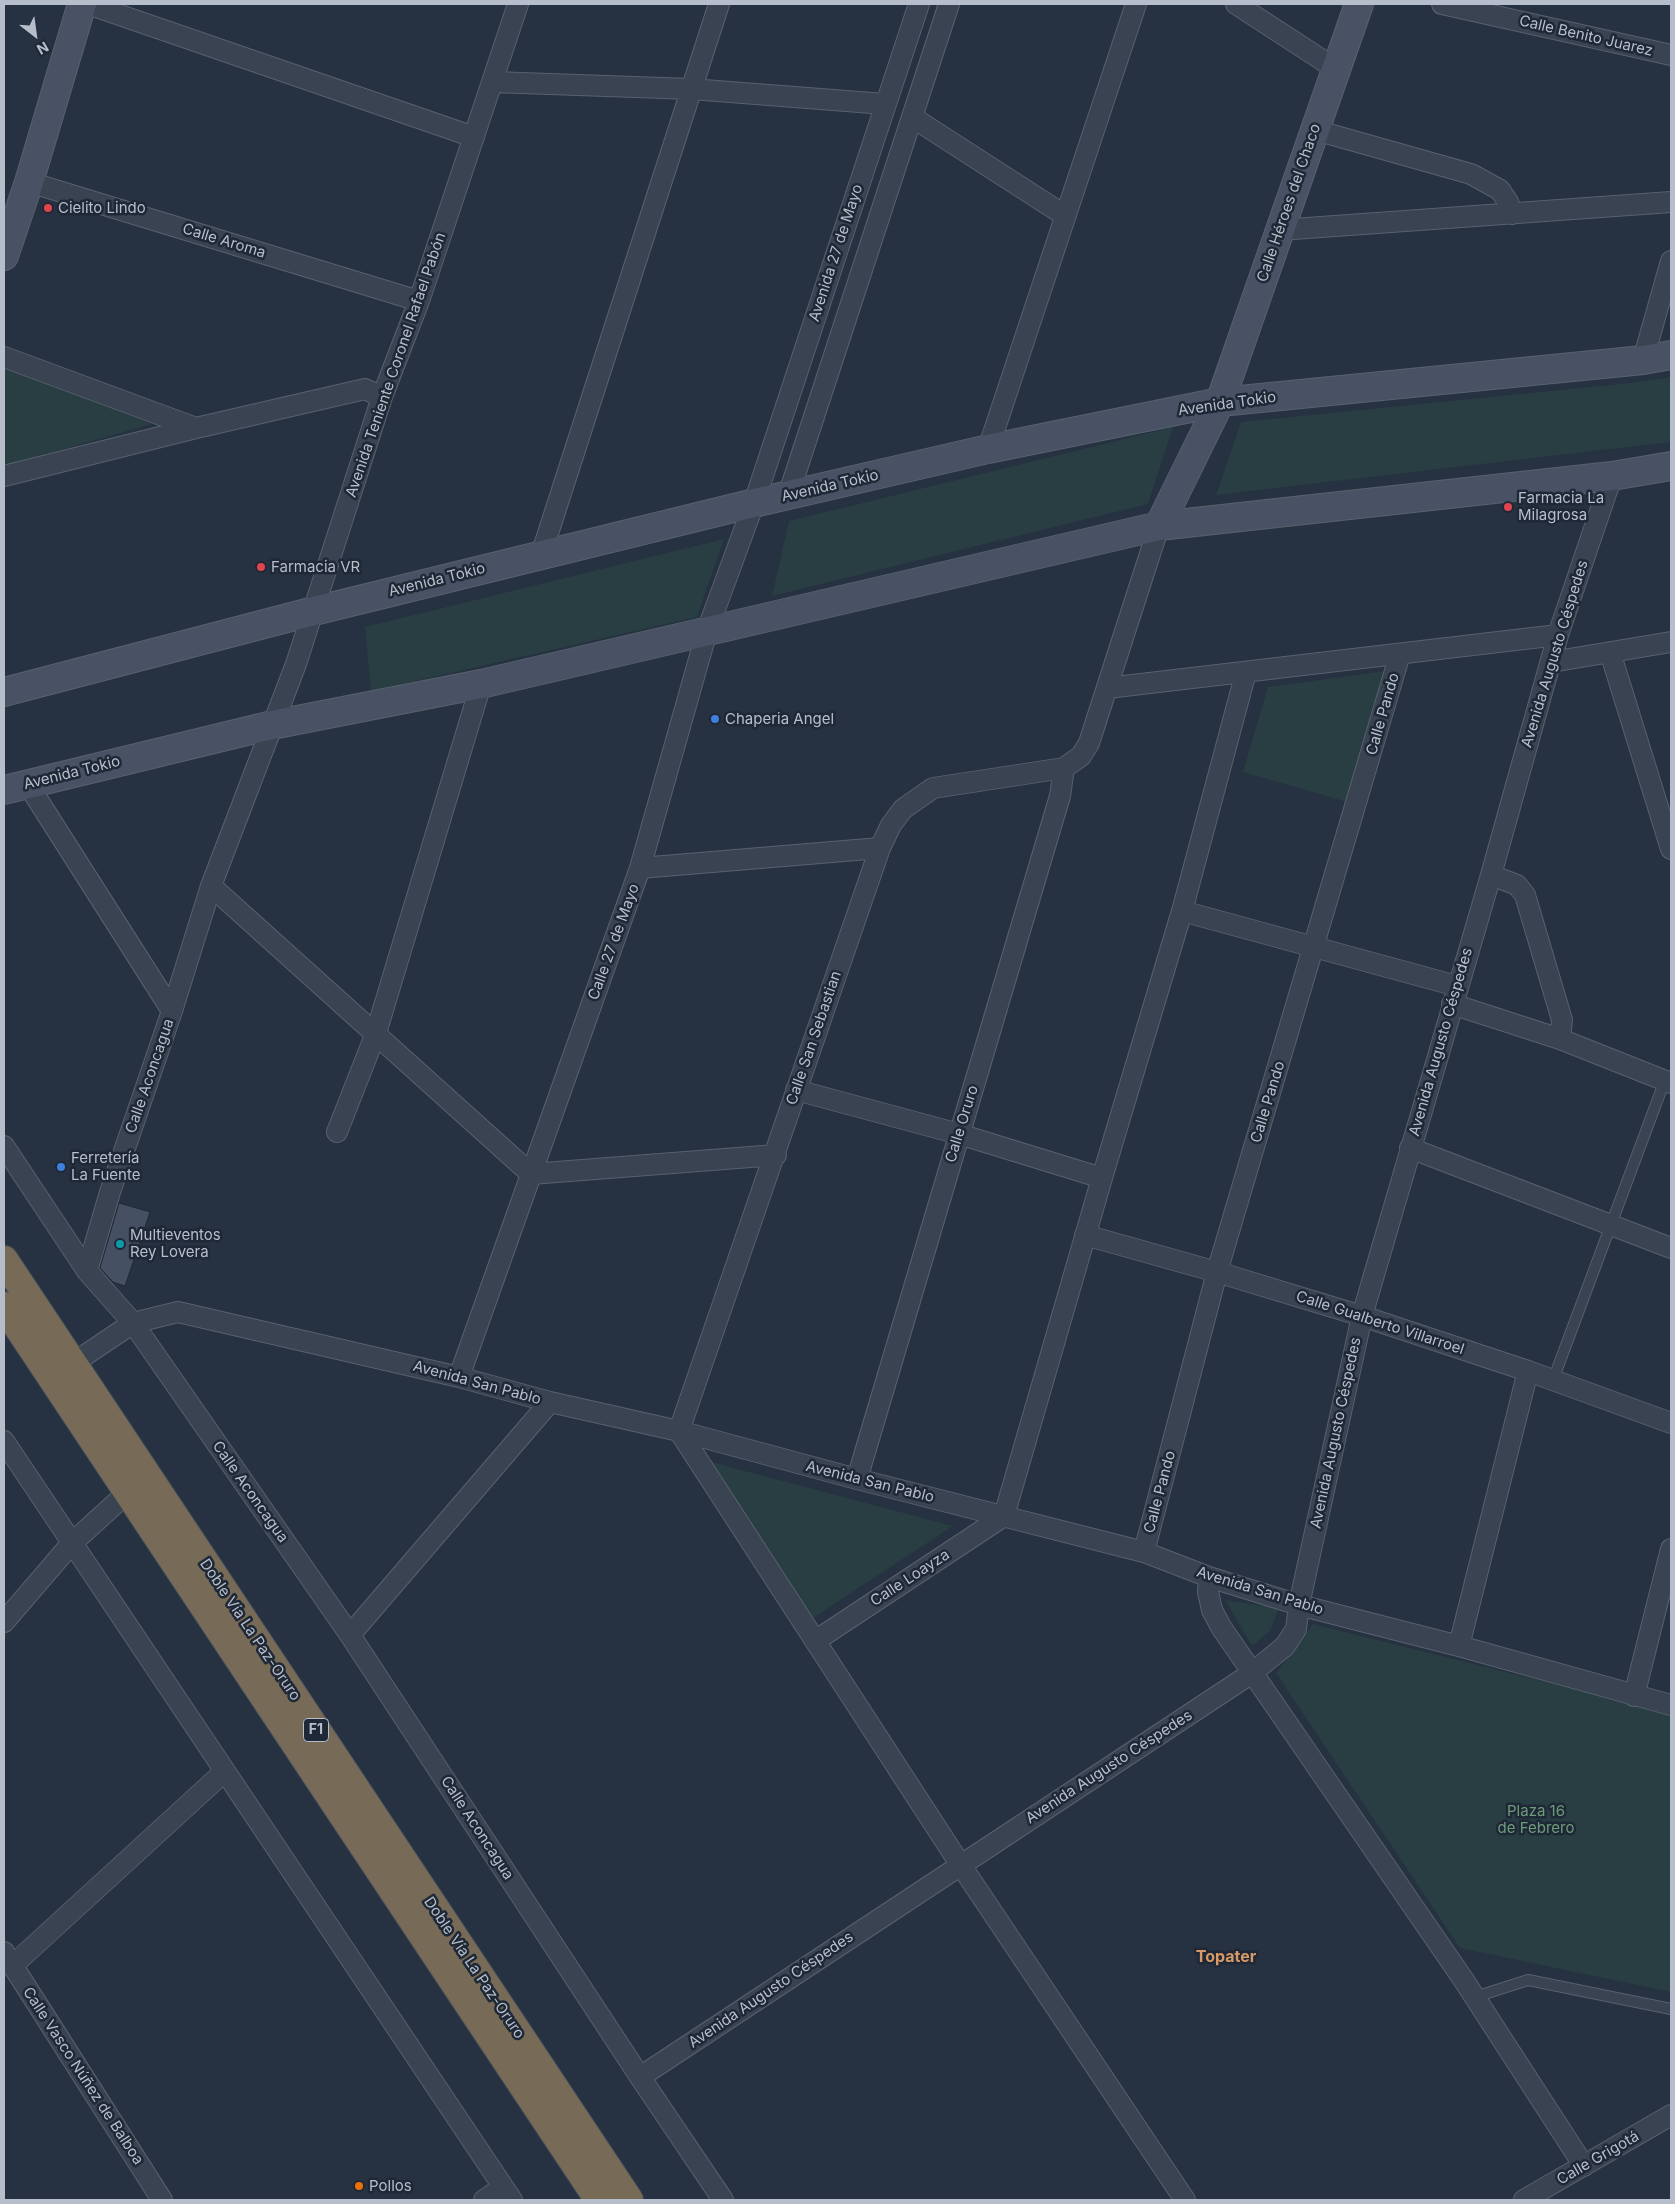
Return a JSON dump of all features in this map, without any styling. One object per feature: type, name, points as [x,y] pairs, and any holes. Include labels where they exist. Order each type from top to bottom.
[{"type":"highway","name":"Doble Vía La Paz-Oruro","points":[[4,1260],[629,2200]]},
{"type":"highway","name":"Doble Vía La Paz-Oruro","points":[[4,1306],[599,2200]]},
{"type":"street","points":[[4,254],[29,182],[82,4]]},
{"type":"street","points":[[88,4],[474,137]]},
{"type":"street","name":"Avenida Teniente Coronel Rafael Pabón","points":[[272,725],[296,664],[382,397],[419,301],[518,4]]},
{"type":"street","points":[[541,555],[719,4]]},
{"type":"street","name":"Avenida 27 de Mayo","points":[[754,502],[919,4]]},
{"type":"street","name":"Avenida 27 de Mayo","points":[[788,496],[949,4]]},
{"type":"street","points":[[988,449],[1064,215],[1136,4]]},
{"type":"street","points":[[1236,4],[1336,69]]},
{"type":"street","name":"Calle Héroes del Chaco","points":[[1160,526],[1220,402],[1359,4]]},
{"type":"street","name":"Calle Benito Juarez","points":[[1442,4],[1671,55]]},
{"type":"street","points":[[493,82],[691,89],[885,104]]},
{"type":"street","points":[[912,117],[1064,215]]},
{"type":"street","points":[[1315,130],[1471,174],[1500,190],[1508,202],[1512,214]]},
{"type":"street","name":"Calle Aroma","points":[[29,182],[419,301]]},
{"type":"street","points":[[1279,230],[1671,202]]},
{"type":"street","points":[[1643,360],[1671,261]]},
{"type":"street","name":"Avenida Tokio","points":[[4,692],[314,611],[754,502],[788,496],[988,449],[1220,402],[1643,360],[1671,355]]},
{"type":"street","points":[[4,357],[196,428]]},
{"type":"street","points":[[4,476],[196,428],[365,390],[382,397]]},
{"type":"street","name":"Avenida Tokio","points":[[16,787],[272,725],[481,684],[1160,526],[1612,476],[1671,466]]},
{"type":"street","name":"Avenida Augusto Céspedes","points":[[640,2077],[1252,1673],[1285,1646],[1296,1629],[1299,1605],[1362,1316],[1491,875],[1558,635],[1612,476]]},
{"type":"street","name":"Calle 27 de Mayo","points":[[459,1377],[640,868],[707,631],[754,502]]},
{"type":"street","points":[[1064,768],[1081,756],[1090,744],[1160,526]]},
{"type":"street","points":[[1108,688],[1558,635]]},
{"type":"street","points":[[1551,662],[1671,642]]},
{"type":"street","points":[[1610,652],[1671,849]]},
{"type":"street","name":"Calle Pando","points":[[1144,1552],[1218,1272],[1400,654]]},
{"type":"street","points":[[1004,1516],[1182,911],[1246,672]]},
{"type":"street","points":[[337,1132],[376,1033],[481,684]]},
{"type":"street","name":"Calle Aconcagua","points":[[272,725],[211,886],[172,1010],[110,1192],[87,1271],[133,1323],[350,1636],[723,2200]]},
{"type":"street","name":"Calle San Sebastian","points":[[679,1431],[776,1155],[796,1090],[880,848],[891,826],[903,809],[933,788],[1064,768]]},
{"type":"street","name":"Calle Oruro","points":[[856,1479],[1060,796],[1064,768]]},
{"type":"street","points":[[16,787],[172,1010]]},
{"type":"street","points":[[640,868],[880,848]]},
{"type":"street","points":[[1491,875],[1517,885],[1525,895],[1562,1020],[1560,1039]]},
{"type":"street","points":[[211,886],[531,1174],[776,1155]]},
{"type":"street","points":[[1182,911],[1314,948],[1455,995],[1668,1082]]},
{"type":"street","points":[[796,1090],[959,1134],[1102,1178]]},
{"type":"street","points":[[4,1146],[87,1271]]},
{"type":"street","points":[[1410,1148],[1671,1248]]},
{"type":"street","name":"Calle Gualberto Villarroel","points":[[1085,1236],[1218,1272],[1362,1316],[1528,1371],[1671,1423]]},
{"type":"street","name":"Avenida San Pablo","points":[[72,1364],[133,1323],[178,1312],[459,1377],[550,1402],[679,1431],[856,1479],[1144,1552],[1209,1577],[1299,1605],[1459,1646],[1671,1705]]},
{"type":"street","points":[[1459,1646],[1528,1371]]},
{"type":"street","points":[[350,1636],[550,1402]]},
{"type":"street","points":[[679,1431],[960,1864],[1185,2200]]},
{"type":"street","points":[[4,1441],[71,1544],[508,2194],[484,2200]]},
{"type":"street","points":[[4,1622],[71,1544],[128,1492]]},
{"type":"street","name":"Calle Loayza","points":[[815,1640],[1004,1516]]},
{"type":"street","points":[[1634,1696],[1671,1549]]},
{"type":"street","points":[[1209,1577],[1208,1592],[1212,1610],[1221,1627],[1475,1997],[1584,2166]]},
{"type":"street","points":[[8,1959],[225,1771]]},
{"type":"street","name":"Calle Vasco Núñez de Balboa","points":[[8,1959],[162,2200]]},
{"type":"street","name":"Calle Grigotá","points":[[1524,2200],[1671,2114]]},
{"type":"lane","points":[[1553,1380],[1610,1225],[1668,1082]]},
{"type":"lane","points":[[1475,1997],[1528,1980],[1671,2008]]},
{"type":"green space","points":[[5,367],[152,424],[4,466]]},
{"type":"green space","points":[[1671,377],[1671,442],[1216,495],[1241,422],[1630,383]]},
{"type":"green space","points":[[1173,427],[1148,504],[772,596],[789,521]]},
{"type":"green space","points":[[724,539],[697,617],[371,691],[365,627]]},
{"type":"green space","points":[[1385,671],[1351,803],[1243,772],[1268,687]]},
{"type":"green space","points":[[711,1462],[953,1526],[813,1618]]},
{"type":"green space","points":[[1225,1600],[1279,1608],[1270,1631],[1252,1646]]},
{"type":"green space","name":"Plaza 16 de Febrero","points":[[1313,1624],[1671,1713],[1671,1992],[1460,1948],[1276,1673]]},
{"type":"building","name":"Multieventos Rey Lovera","points":[[119,1203],[150,1212],[125,1286],[113,1282],[100,1268]]},
{"type":"place","name":"Cielito Lindo","points":[[48,208]]},
{"type":"place","name":"Farmacia La Milagrosa","points":[[1508,507]]},
{"type":"place","name":"Farmacia VR","points":[[261,567]]},
{"type":"place","name":"Chaperia Angel","points":[[715,719]]},
{"type":"place","name":"Ferretería La Fuente","points":[[61,1167]]},
{"type":"place","name":"Multieventos Rey Lovera","points":[[120,1244]]},
{"type":"place","name":"Pollos","points":[[359,2186]]},
{"type":"district","name":"Topater","points":[[1226,1957]]}]
